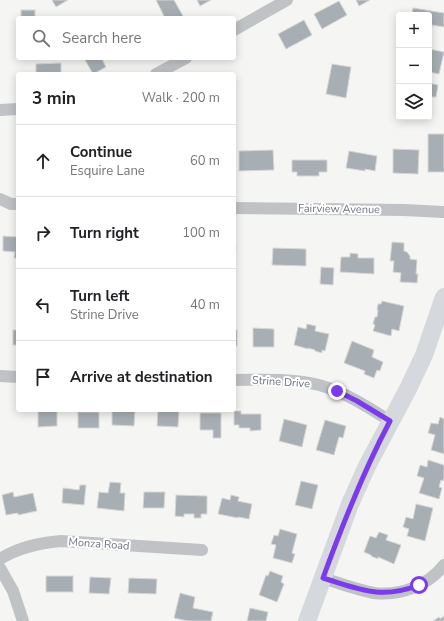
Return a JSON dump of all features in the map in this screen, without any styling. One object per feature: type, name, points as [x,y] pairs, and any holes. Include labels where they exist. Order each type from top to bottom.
[{"type":"street","points":[[236,29],[288,0]]},
{"type":"street","points":[[160,72],[182,60]]},
{"type":"street","points":[[0,110],[16,109]]},
{"type":"street","points":[[0,199],[11,204],[16,204]]},
{"type":"street","name":"Fairview Avenue","points":[[236,208],[404,210],[444,212]]},
{"type":"street","points":[[307,621],[350,504],[367,466],[408,389],[424,355],[444,297]]},
{"type":"street","points":[[0,376],[16,377]]},
{"type":"street","name":"Strine Drive","points":[[236,380],[297,382],[319,385],[337,391],[357,401],[390,421]]},
{"type":"street","name":"Monza Road","points":[[0,559],[24,547],[61,541],[202,550]]},
{"type":"street","points":[[323,578],[374,593],[390,593],[419,585],[432,577],[444,565]]},
{"type":"street","points":[[0,568],[13,591],[23,621]]},
{"type":"building","points":[[52,0],[68,0],[56,7]]},
{"type":"building","points":[[156,0],[174,0],[183,16],[164,16]]},
{"type":"building","points":[[197,0],[211,0],[200,6]]},
{"type":"building","points":[[356,0],[370,0],[359,6]]},
{"type":"building","points":[[339,1],[347,15],[322,29],[314,14]]},
{"type":"building","points":[[413,8],[444,13],[444,27],[432,25],[432,12],[412,12]]},
{"type":"building","points":[[21,10],[35,10],[35,16],[21,16]]},
{"type":"building","points":[[304,20],[312,35],[286,49],[278,34]]},
{"type":"building","points":[[432,50],[444,52],[439,74],[432,73]]},
{"type":"building","points":[[85,60],[102,60],[106,67],[97,72],[92,72]]},
{"type":"building","points":[[61,63],[61,72],[36,72],[36,64]]},
{"type":"building","points":[[332,64],[351,67],[346,98],[326,94]]},
{"type":"building","points":[[432,84],[438,85],[436,97],[432,97]]},
{"type":"building","points":[[428,134],[444,134],[444,172],[428,172]]},
{"type":"building","points":[[393,149],[419,150],[418,174],[393,173]]},
{"type":"building","points":[[273,150],[274,170],[239,171],[239,151]]},
{"type":"building","points":[[349,151],[377,156],[375,171],[346,168]]},
{"type":"building","points":[[292,160],[327,160],[327,172],[319,172],[319,176],[297,176],[297,172],[292,172]]},
{"type":"building","points":[[3,236],[16,237],[16,258],[14,258],[15,252],[3,251]]},
{"type":"building","points":[[392,242],[404,243],[404,251],[410,256],[410,259],[417,260],[417,283],[400,282],[401,273],[393,272],[394,261],[390,261]]},
{"type":"building","points":[[273,248],[306,249],[306,266],[272,265]]},
{"type":"building","points":[[350,253],[358,254],[358,258],[374,258],[374,274],[340,272],[341,257],[350,257]]},
{"type":"building","points":[[321,267],[334,268],[333,285],[320,284]]},
{"type":"building","points":[[382,301],[404,306],[399,331],[392,329],[391,336],[373,331],[375,317],[377,317],[378,304],[381,304]]},
{"type":"building","points":[[307,324],[316,326],[315,331],[329,334],[325,351],[322,350],[322,353],[294,345],[298,327],[306,329]]},
{"type":"building","points":[[253,328],[274,329],[274,347],[253,347]]},
{"type":"building","points":[[13,330],[16,330],[16,345],[13,345]]},
{"type":"building","points":[[236,330],[237,330],[236,346]]},
{"type":"building","points":[[352,341],[374,350],[372,357],[383,362],[380,371],[377,370],[374,378],[364,374],[365,371],[344,363]]},
{"type":"building","points":[[236,411],[241,411],[241,414],[261,414],[261,430],[250,431],[250,428],[239,428],[239,425],[234,425],[234,412]]},
{"type":"building","points":[[38,412],[57,412],[57,426],[38,427]]},
{"type":"building","points":[[78,412],[99,412],[99,428],[78,428]]},
{"type":"building","points":[[112,412],[135,412],[134,426],[112,425]]},
{"type":"building","points":[[158,412],[179,412],[178,427],[157,426]]},
{"type":"building","points":[[200,413],[221,413],[221,438],[213,438],[213,430],[200,430]]},
{"type":"building","points":[[440,417],[444,419],[444,454],[431,450],[435,435],[428,433],[431,423],[438,424]]},
{"type":"building","points":[[284,419],[307,425],[302,447],[279,441]]},
{"type":"building","points":[[325,420],[346,426],[343,438],[339,437],[334,455],[316,450]]},
{"type":"building","points":[[428,460],[444,465],[444,478],[443,481],[441,480],[439,487],[442,488],[439,499],[419,493],[424,478],[417,476],[420,465],[427,467]]},
{"type":"building","points":[[301,481],[318,485],[312,509],[295,505]]},
{"type":"building","points":[[110,482],[121,483],[120,493],[125,493],[124,511],[97,508],[99,492],[108,493]]},
{"type":"building","points":[[80,485],[86,485],[84,505],[62,503],[63,488],[79,490]]},
{"type":"building","points":[[13,492],[14,497],[33,493],[37,511],[18,515],[18,513],[6,515],[2,495]]},
{"type":"building","points":[[144,492],[165,492],[164,508],[143,508]]},
{"type":"building","points":[[176,495],[207,496],[207,514],[201,514],[201,518],[194,518],[194,514],[184,514],[184,517],[175,516]]},
{"type":"building","points":[[231,495],[239,497],[238,501],[252,504],[249,519],[218,514],[222,498],[230,500]]},
{"type":"building","points":[[416,504],[433,508],[425,541],[407,536],[409,529],[403,527],[406,517],[413,519]]},
{"type":"building","points":[[280,529],[297,534],[292,553],[295,554],[292,563],[273,558],[276,545],[271,544],[274,535],[278,536]]},
{"type":"building","points":[[379,532],[388,535],[386,540],[401,545],[394,564],[378,557],[378,559],[364,552],[370,536],[376,538]]},
{"type":"building","points":[[270,571],[283,576],[281,582],[284,584],[277,602],[259,595],[266,575],[268,576]]},
{"type":"building","points":[[46,576],[73,576],[73,592],[46,592]]},
{"type":"building","points":[[90,577],[111,578],[109,594],[89,593]]},
{"type":"building","points":[[129,578],[157,579],[156,594],[128,593]]},
{"type":"building","points":[[180,593],[195,597],[193,608],[213,612],[211,621],[188,621],[174,618]]},
{"type":"building","points":[[250,608],[268,612],[266,621],[247,621]]},
{"type":"building","points":[[444,616],[444,621],[433,621],[439,617],[440,619]]},
{"type":"route","points":[[337,391],[390,421],[350,504],[323,578],[374,593],[390,593],[419,585]]}]
